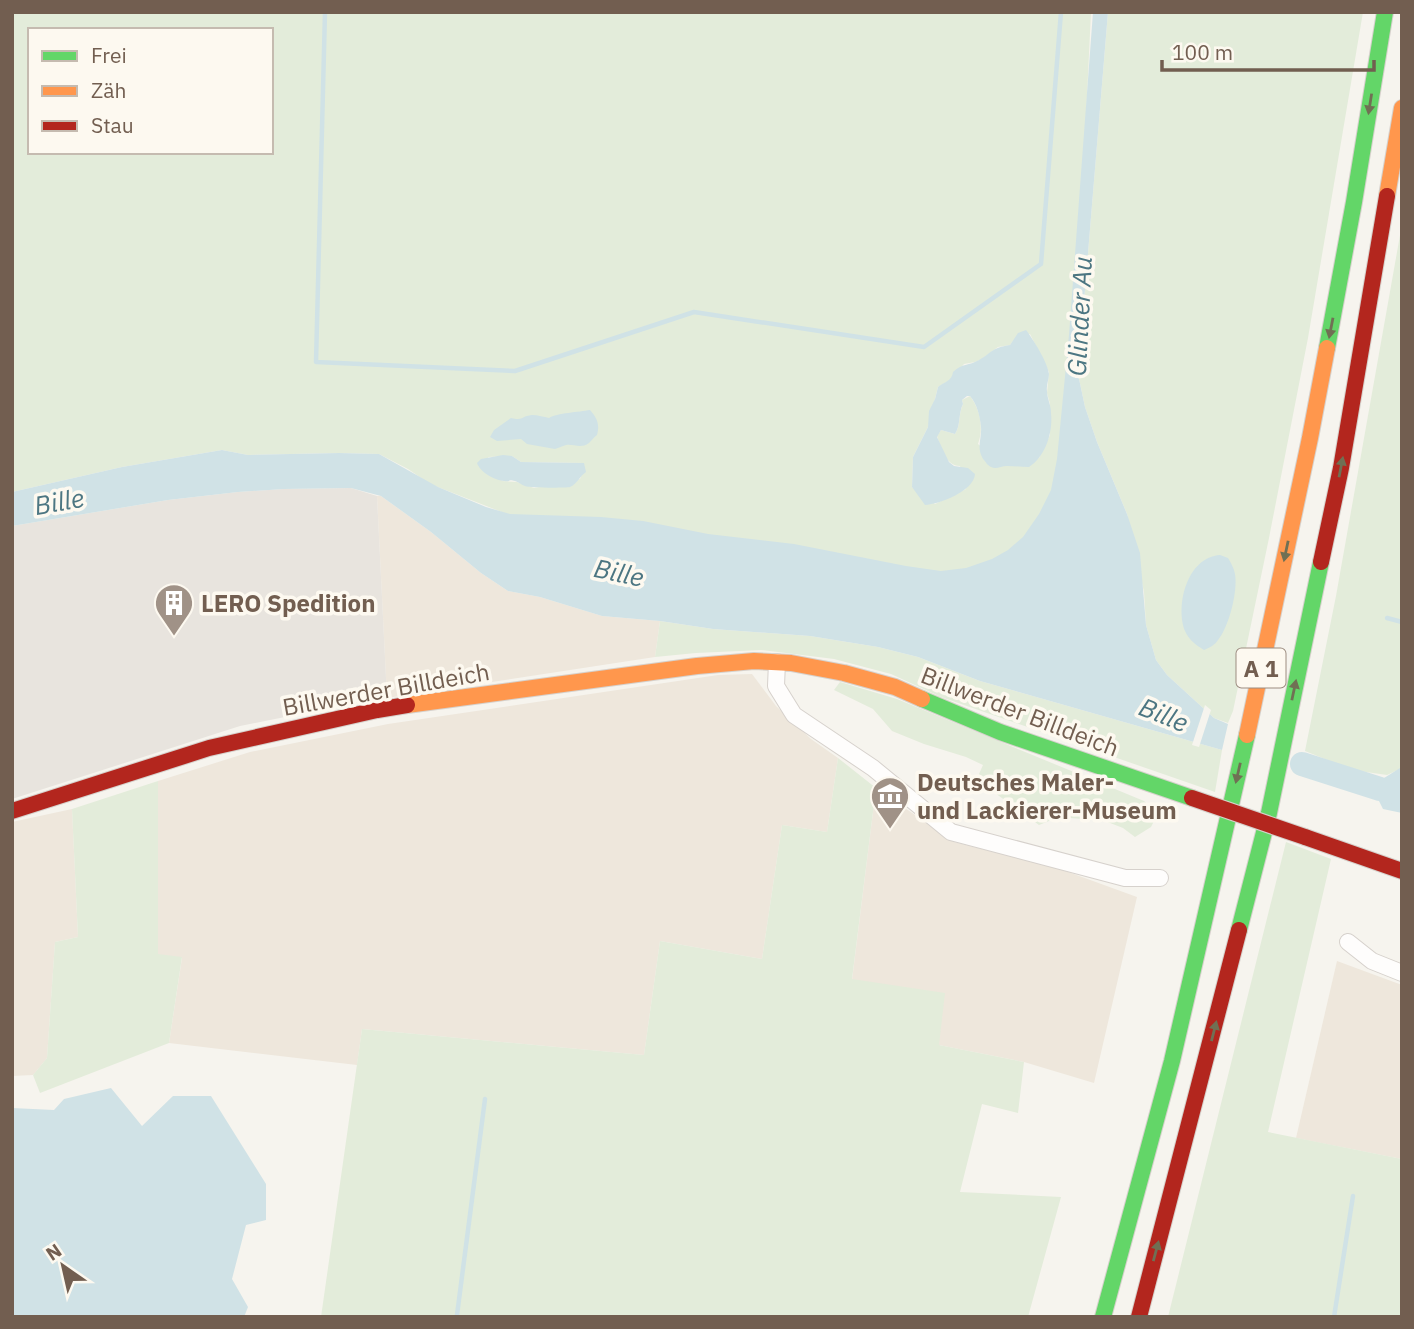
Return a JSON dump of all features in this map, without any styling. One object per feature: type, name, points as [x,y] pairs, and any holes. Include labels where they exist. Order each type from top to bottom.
[{"type":"main road","name":"A 1","points":[[1103,1317],[1172,1061],[1253,710],[1310,438],[1354,202],[1385,12]]},
{"type":"main road","name":"A 1","points":[[1139,1317],[1269,813],[1341,468],[1402,108]]},
{"type":"main road","name":"Billwerder Billdeich","points":[[12,811],[209,748],[377,710],[697,666],[777,662],[844,673],[895,687],[1000,732],[1402,871]]},
{"type":"street","points":[[777,662],[776,686],[794,715],[873,768],[951,832],[1125,878],[1160,878]]},
{"type":"street","points":[[1348,942],[1372,961],[1402,973]]},
{"type":"shaded area","points":[[351,488],[377,496],[387,698],[240,726],[12,799],[12,526],[168,500],[238,492]]},
{"type":"shaded area","points":[[377,496],[381,496],[431,532],[481,573],[508,591],[540,597],[602,616],[660,621],[655,657],[387,698]]},
{"type":"shaded area","points":[[752,674],[776,706],[811,739],[838,758],[827,832],[782,825],[762,959],[660,941],[644,1055],[362,1029],[357,1065],[169,1043],[182,958],[158,955],[158,781],[250,752],[388,724],[718,675]]},
{"type":"shaded area","points":[[876,788],[954,842],[1060,869],[1137,897],[1094,1083],[1024,1062],[939,1045],[852,980]]},
{"type":"shaded area","points":[[72,809],[78,937],[55,942],[47,1058],[33,1075],[12,1076],[12,822]]},
{"type":"shaded area","points":[[1337,961],[1402,985],[1402,1159],[1296,1138]]},
{"type":"green space","points":[[12,12],[1091,12],[1069,474],[1026,550],[953,584],[512,516],[430,484],[379,454],[248,455],[222,450],[122,467],[12,492]],"holes":[[[1030,334],[1049,372],[1047,393],[1050,404],[1050,435],[1039,458],[1005,466],[978,444],[980,419],[970,396],[962,400],[955,434],[941,430],[937,436],[948,460],[960,466],[966,489],[935,504],[912,487],[913,457],[928,427],[938,387],[950,380],[964,364],[982,359],[998,347],[1010,345]],[[512,456],[521,462],[583,463],[582,474],[580,479],[534,488],[517,482],[502,481],[488,457]]]},
{"type":"green space","points":[[1108,12],[1363,12],[1308,338],[1269,538],[1233,711],[1228,723],[1214,718],[1167,675],[1156,660],[1146,625],[1144,592],[1127,514],[1097,442],[1085,407],[1078,374]]},
{"type":"green space","points":[[1402,224],[1402,768],[1387,775],[1352,770],[1305,751],[1336,596]]},
{"type":"green space","points":[[660,621],[713,629],[810,636],[878,647],[918,657],[980,681],[1222,750],[1215,792],[941,697],[891,674],[834,659],[761,650],[655,657]]},
{"type":"green space","points":[[840,682],[897,699],[1144,801],[1158,813],[1151,827],[1135,837],[1123,828],[1105,821],[1059,817],[1039,825],[995,793],[979,774],[983,765],[892,731],[873,709],[834,690]]},
{"type":"green space","points":[[838,758],[876,788],[852,979],[945,993],[939,1045],[1024,1062],[1018,1113],[982,1104],[960,1192],[1061,1197],[1028,1317],[321,1317],[362,1029],[644,1055],[660,941],[762,959],[782,825],[827,832]]},
{"type":"green space","points":[[158,781],[158,954],[182,957],[169,1043],[40,1093],[33,1075],[47,1058],[55,942],[78,937],[72,809]]},
{"type":"green space","points":[[1286,842],[1331,859],[1268,1132],[1402,1159],[1402,1317],[1168,1317]]},
{"type":"water","name":"Glinder Au","points":[[1093,12],[1108,12],[1078,374],[1085,407],[1097,442],[1140,553],[1146,625],[1156,660],[1167,675],[1214,718],[1228,724],[1222,750],[980,681],[918,657],[878,647],[810,636],[713,629],[602,616],[540,597],[508,591],[381,496],[351,488],[238,492],[168,500],[12,526],[12,492],[122,467],[222,450],[248,455],[379,454],[438,487],[510,514],[643,521],[708,534],[794,544],[941,571],[966,568],[992,559],[1023,537],[1039,514],[1051,490],[1057,459]]},
{"type":"water","points":[[1026,330],[1049,374],[1047,389],[1051,420],[1049,436],[1040,457],[1029,467],[990,466],[980,451],[981,427],[978,410],[970,396],[967,396],[962,400],[955,434],[941,430],[937,437],[949,462],[954,466],[968,468],[975,474],[973,480],[963,491],[925,505],[912,487],[913,457],[928,427],[929,411],[938,387],[949,379],[956,369],[1010,345],[1018,333]]},
{"type":"water","points":[[590,410],[597,421],[598,431],[589,443],[583,446],[566,445],[555,449],[527,444],[521,439],[497,441],[490,437],[494,430],[511,418],[520,419],[532,415],[549,418]]},
{"type":"water","points":[[512,456],[521,462],[584,463],[586,472],[570,487],[533,487],[513,480],[496,479],[484,472],[477,463],[481,459]]},
{"type":"water","points":[[1220,555],[1228,558],[1234,570],[1234,599],[1222,634],[1204,650],[1193,642],[1185,631],[1182,620],[1183,596],[1192,573],[1200,564]]},
{"type":"water","points":[[1400,768],[1402,813],[1383,809],[1377,797],[1381,780]]},
{"type":"water","points":[[111,1088],[142,1126],[173,1096],[211,1096],[266,1184],[266,1220],[246,1225],[232,1279],[248,1307],[244,1317],[12,1317],[12,1108],[54,1110],[64,1099]]},
{"type":"pier","points":[[1205,705],[1211,710],[1199,747],[1192,745]]},
{"type":"waterway","points":[[325,12],[316,362],[515,371],[694,312],[924,347],[1041,264],[1061,12]]},
{"type":"waterway","points":[[1387,618],[1402,622]]},
{"type":"waterway","name":"Bille","points":[[1302,764],[1380,789],[1402,793]]},
{"type":"waterway","points":[[457,1315],[485,1099]]},
{"type":"waterway","points":[[1334,1317],[1353,1196]]},
{"type":"traffic: fast","points":[[1327,348],[1385,12]]},
{"type":"traffic: fast","points":[[1239,930],[1269,813],[1321,562]]},
{"type":"traffic: fast","points":[[922,699],[1000,732],[1192,798]]},
{"type":"traffic: fast","points":[[1103,1317],[1172,1061],[1247,735]]},
{"type":"traffic: slow","points":[[1387,196],[1402,108]]},
{"type":"traffic: slow","points":[[1247,735],[1327,348]]},
{"type":"traffic: slow","points":[[407,705],[697,666],[754,661],[791,663],[844,673],[895,687],[922,699]]},
{"type":"traffic: jam","points":[[1321,562],[1341,468],[1387,196]]},
{"type":"traffic: jam","points":[[12,811],[209,748],[407,705]]},
{"type":"traffic: jam","points":[[1192,798],[1305,837]]},
{"type":"traffic: jam","points":[[1305,837],[1402,871]]},
{"type":"traffic: jam","points":[[1139,1317],[1239,930]]},
{"type":"place","name":"LERO Spedition","points":[[174,637]]},
{"type":"place","name":"Deutsches Maler- und Lackierer-Museum","points":[[890,830]]}]
